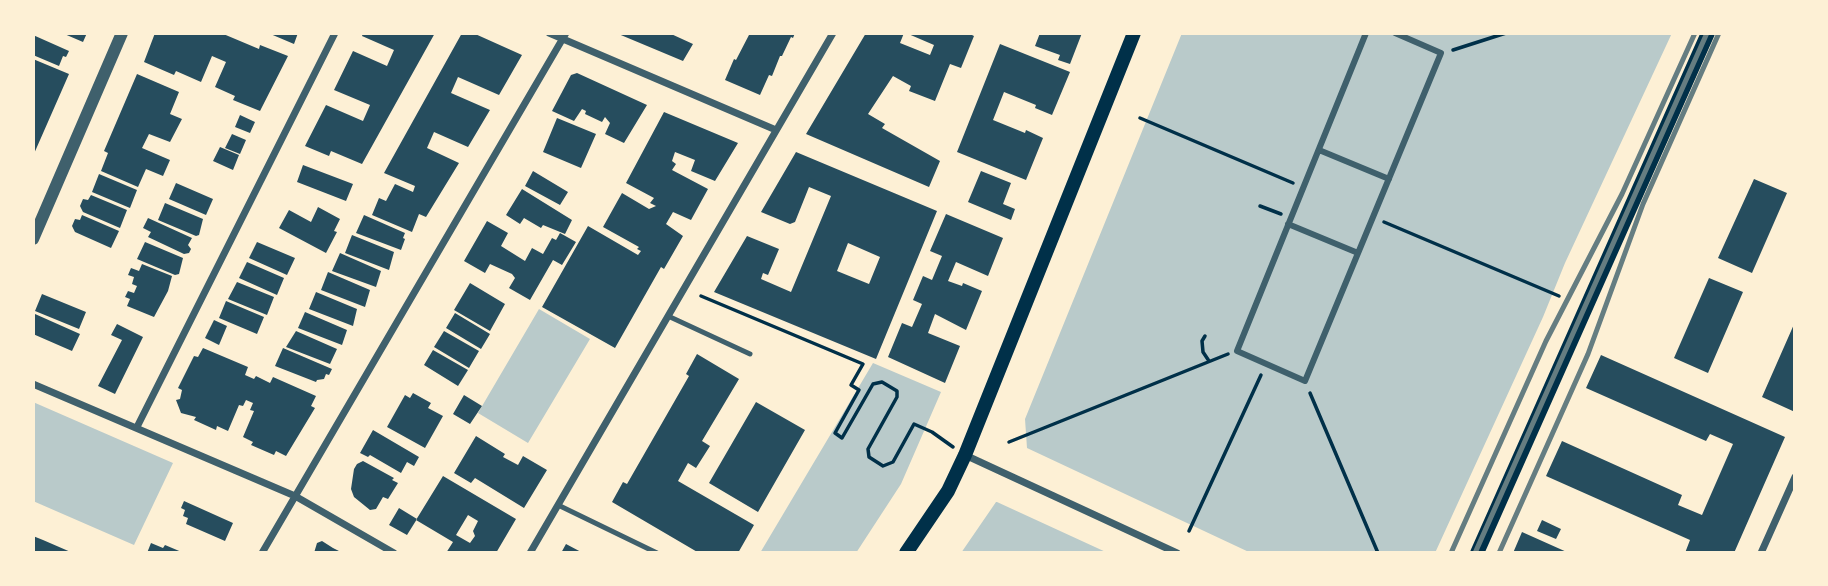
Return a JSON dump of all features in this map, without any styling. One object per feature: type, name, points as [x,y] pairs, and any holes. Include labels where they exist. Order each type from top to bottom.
[{"type":"main road","points":[[906,553],[948,491],[965,455],[1134,33]]},
{"type":"main road","points":[[1477,553],[1709,33]]},
{"type":"street","points":[[33,239],[122,33]]},
{"type":"street","points":[[137,427],[335,33]]},
{"type":"street","points":[[549,33],[564,36],[776,130]]},
{"type":"street","points":[[530,553],[833,33]]},
{"type":"street","points":[[1366,33],[1237,351],[1305,381],[1441,53],[1395,33]]},
{"type":"street","points":[[262,553],[564,36]]},
{"type":"street","points":[[1319,150],[1389,178]]},
{"type":"street","points":[[1290,221],[1358,253]]},
{"type":"street","points":[[33,384],[295,496],[394,553]]},
{"type":"street","points":[[965,455],[1177,553]]},
{"type":"street","points":[[1761,553],[1795,477]]},
{"type":"lane","points":[[668,316],[750,354]]},
{"type":"lane","points":[[558,505],[657,553]]},
{"type":"path","points":[[1441,53],[1506,33]]},
{"type":"path","points":[[1140,118],[1304,187]]},
{"type":"path","points":[[1260,206],[1290,221]]},
{"type":"path","points":[[1372,217],[1559,296]]},
{"type":"path","points":[[701,296],[863,363],[850,386],[859,390],[835,433],[842,438],[873,384],[882,382],[897,391],[897,397],[868,449],[869,457],[883,466],[892,462],[914,424],[932,432],[965,455]]},
{"type":"path","points":[[1205,336],[1202,345],[1209,361]]},
{"type":"path","points":[[1009,442],[1237,351]]},
{"type":"path","points":[[1189,531],[1266,364]]},
{"type":"path","points":[[1305,381],[1378,553]]},
{"type":"shaded area","points":[[1182,33],[1672,33],[1435,553],[1251,553],[1027,448],[1025,419]]},
{"type":"shaded area","points":[[539,309],[590,339],[528,443],[478,413]]},
{"type":"shaded area","points":[[873,363],[941,392],[901,484],[856,553],[760,553]]},
{"type":"shaded area","points":[[33,402],[173,463],[134,545],[33,501]]},
{"type":"shaded area","points":[[997,502],[1108,553],[961,553]]},
{"type":"building","points":[[62,33],[87,33],[83,42]]},
{"type":"building","points":[[155,33],[221,33],[259,49],[260,45],[288,56],[260,111],[233,100],[235,96],[215,87],[226,62],[212,56],[201,82],[176,71],[174,75],[144,62]]},
{"type":"building","points":[[268,33],[298,33],[294,44]]},
{"type":"building","points":[[363,33],[435,33],[362,164],[331,151],[329,156],[305,146],[326,105],[363,121],[370,105],[334,90],[353,51],[387,66],[394,50],[362,36]]},
{"type":"building","points":[[462,33],[473,33],[522,55],[499,95],[458,77],[451,93],[490,110],[468,147],[434,132],[427,148],[459,163],[426,217],[419,214],[412,232],[372,215],[379,198],[386,201],[395,184],[413,192],[415,186],[384,173]]},
{"type":"building","points":[[616,33],[669,33],[693,44],[683,61]]},
{"type":"building","points":[[750,33],[795,33],[760,95],[725,80]]},
{"type":"building","points":[[866,33],[904,33],[900,43],[930,55],[934,45],[906,33],[968,33],[974,36],[961,68],[950,64],[935,101],[909,91],[911,86],[893,76],[868,114],[885,124],[882,128],[940,161],[929,187],[806,134]]},
{"type":"building","points":[[1040,33],[1082,33],[1070,64],[1058,60],[1060,55],[1035,46]]},
{"type":"building","points":[[33,35],[69,51],[66,57],[63,56],[59,66],[33,55]]},
{"type":"building","points":[[1000,44],[1070,72],[1052,115],[1035,108],[1036,105],[1004,92],[993,120],[1043,138],[1026,180],[957,152]]},
{"type":"building","points":[[33,59],[69,74],[33,156]]},
{"type":"building","points":[[577,73],[647,105],[624,143],[605,134],[610,123],[605,117],[602,122],[585,114],[586,111],[582,109],[574,121],[552,111],[571,75]]},
{"type":"building","points":[[137,74],[179,92],[170,114],[182,119],[170,142],[149,134],[142,148],[170,160],[163,176],[146,169],[138,187],[101,171],[108,153],[104,151]]},
{"type":"building","points":[[664,112],[738,143],[715,181],[691,171],[695,160],[675,152],[672,161],[676,164],[672,170],[708,189],[691,220],[673,212],[666,224],[683,236],[664,269],[661,267],[615,348],[542,307],[588,226],[638,255],[641,251],[637,249],[639,247],[603,227],[622,193],[649,209],[656,206],[650,203],[654,198],[626,183]]},
{"type":"building","points":[[240,115],[255,122],[250,133],[235,127]]},
{"type":"building","points":[[557,118],[596,134],[581,168],[543,152]]},
{"type":"building","points":[[232,134],[246,140],[240,154],[225,148]]},
{"type":"building","points":[[220,147],[239,155],[233,170],[213,161]]},
{"type":"building","points":[[796,152],[937,211],[876,359],[714,292],[747,236],[779,249],[768,275],[763,273],[761,279],[791,292],[831,196],[809,187],[795,222],[790,224],[761,212]],"holes":[[[848,243],[880,257],[869,284],[837,271]]]},
{"type":"building","points":[[303,165],[353,184],[346,201],[297,182]]},
{"type":"building","points":[[533,171],[568,192],[560,205],[525,186]]},
{"type":"building","points":[[981,171],[1011,183],[1003,204],[1015,209],[1011,220],[968,202]]},
{"type":"building","points":[[99,174],[137,190],[130,208],[92,192]]},
{"type":"building","points":[[1754,179],[1787,193],[1752,273],[1718,258]]},
{"type":"building","points":[[176,183],[213,199],[206,215],[169,199]]},
{"type":"building","points":[[522,189],[572,220],[565,234],[543,225],[541,228],[524,218],[520,224],[506,215]]},
{"type":"building","points":[[91,195],[127,210],[120,228],[83,212],[80,206],[83,199],[88,200]]},
{"type":"building","points":[[165,203],[203,219],[199,235],[158,220]]},
{"type":"building","points":[[318,207],[340,219],[334,231],[337,232],[326,253],[279,228],[289,210],[311,222]]},
{"type":"building","points":[[946,214],[1003,238],[988,276],[956,262],[948,281],[962,286],[963,283],[982,291],[966,330],[935,314],[928,333],[960,346],[945,383],[888,357],[902,323],[912,327],[922,304],[913,300],[923,276],[932,280],[942,256],[930,251]]},
{"type":"building","points":[[82,215],[119,231],[111,248],[75,232],[72,226],[75,219],[80,220]]},
{"type":"building","points":[[364,215],[405,233],[401,250],[356,233]]},
{"type":"building","points":[[148,218],[192,238],[188,245],[191,249],[189,253],[184,254],[148,237],[151,232],[143,228]]},
{"type":"building","points":[[487,221],[508,233],[501,246],[525,261],[532,248],[543,254],[552,238],[556,240],[560,233],[576,242],[562,265],[553,260],[530,300],[509,288],[515,278],[512,274],[490,264],[485,273],[464,261]]},
{"type":"building","points":[[352,235],[394,252],[389,270],[345,253]]},
{"type":"building","points":[[145,242],[183,258],[179,274],[175,275],[137,259]]},
{"type":"building","points":[[257,242],[295,258],[287,275],[249,258]]},
{"type":"building","points":[[340,253],[381,271],[376,287],[332,271]]},
{"type":"building","points":[[247,262],[284,278],[277,295],[239,278]]},
{"type":"building","points":[[142,264],[172,276],[168,291],[154,317],[127,306],[130,299],[125,297],[128,291],[134,293],[137,286],[132,284],[134,277],[128,275],[131,268],[139,271]]},
{"type":"building","points":[[328,272],[370,290],[365,307],[321,290]]},
{"type":"building","points":[[1709,278],[1743,292],[1708,373],[1674,358]]},
{"type":"building","points":[[237,282],[274,297],[267,315],[228,299]]},
{"type":"building","points":[[470,283],[505,304],[490,331],[454,310]]},
{"type":"building","points":[[316,292],[357,309],[353,326],[309,309]]},
{"type":"building","points":[[42,294],[86,312],[79,329],[35,311]]},
{"type":"building","points":[[226,301],[264,317],[257,334],[219,318]]},
{"type":"building","points":[[305,312],[347,330],[342,345],[298,328]]},
{"type":"building","points":[[455,313],[490,334],[481,349],[446,328]]},
{"type":"building","points":[[35,314],[80,334],[72,351],[33,334]]},
{"type":"building","points":[[214,320],[227,326],[219,345],[205,338]]},
{"type":"building","points":[[1795,322],[1795,412],[1762,397]]},
{"type":"building","points":[[117,324],[143,337],[115,394],[98,386],[122,340],[111,335]]},
{"type":"building","points":[[296,331],[337,349],[330,364],[286,347]]},
{"type":"building","points":[[444,331],[479,351],[469,368],[434,347]]},
{"type":"building","points":[[203,348],[248,367],[245,375],[254,379],[256,376],[270,383],[273,377],[316,396],[311,406],[315,408],[286,456],[276,451],[274,455],[251,445],[253,442],[243,437],[254,411],[250,410],[253,403],[246,400],[243,406],[239,405],[228,431],[217,426],[216,430],[194,420],[196,417],[181,413],[176,400],[180,399],[182,390],[178,388],[194,356],[198,357]]},
{"type":"building","points":[[283,348],[332,369],[329,375],[326,374],[324,379],[316,382],[275,366]]},
{"type":"building","points":[[433,350],[468,370],[458,386],[424,365]]},
{"type":"building","points":[[697,354],[739,379],[702,441],[710,446],[696,468],[688,463],[678,481],[754,525],[738,553],[699,553],[612,502],[623,482],[627,484],[689,376],[686,374]]},
{"type":"building","points":[[1601,355],[1785,437],[1734,553],[1685,553],[1690,540],[1546,476],[1562,441],[1682,495],[1678,505],[1702,515],[1733,444],[1710,434],[1706,441],[1586,388]]},
{"type":"building","points":[[413,393],[431,403],[428,408],[443,416],[425,448],[387,427],[405,395],[410,398]]},
{"type":"building","points":[[464,395],[482,406],[470,424],[453,414]]},
{"type":"building","points":[[756,402],[805,430],[758,512],[709,483]]},
{"type":"building","points":[[373,430],[419,457],[414,466],[407,462],[401,473],[370,455],[368,457],[360,453]]},
{"type":"building","points":[[476,436],[518,465],[523,456],[547,470],[524,508],[475,478],[471,483],[454,473]]},
{"type":"building","points":[[363,461],[394,478],[392,480],[398,483],[388,499],[383,497],[376,509],[370,510],[354,497],[351,489],[354,469]]},
{"type":"building","points":[[443,476],[516,519],[496,553],[446,553],[453,542],[416,520]],"holes":[[[468,515],[478,521],[473,531],[475,536],[470,543],[456,535]]]},
{"type":"building","points":[[184,501],[233,523],[225,541],[186,524],[188,518],[183,516],[185,510],[181,508]]},
{"type":"building","points":[[399,508],[417,519],[407,535],[389,525]]},
{"type":"building","points":[[1542,520],[1561,529],[1556,539],[1537,531]]},
{"type":"building","points":[[1522,532],[1569,553],[1513,553]]},
{"type":"building","points":[[33,536],[43,540],[73,553],[33,553]]},
{"type":"building","points":[[322,541],[343,553],[314,553],[317,543]]},
{"type":"building","points":[[151,543],[163,548],[165,545],[184,553],[147,553]]},
{"type":"building","points":[[566,544],[583,553],[561,553]]},
{"type":"railway","points":[[1451,553],[1546,341],[1622,194],[1695,33]]},
{"type":"railway","points":[[1475,553],[1707,33]]},
{"type":"railway","points":[[1499,553],[1588,354],[1643,204],[1719,33]]}]
